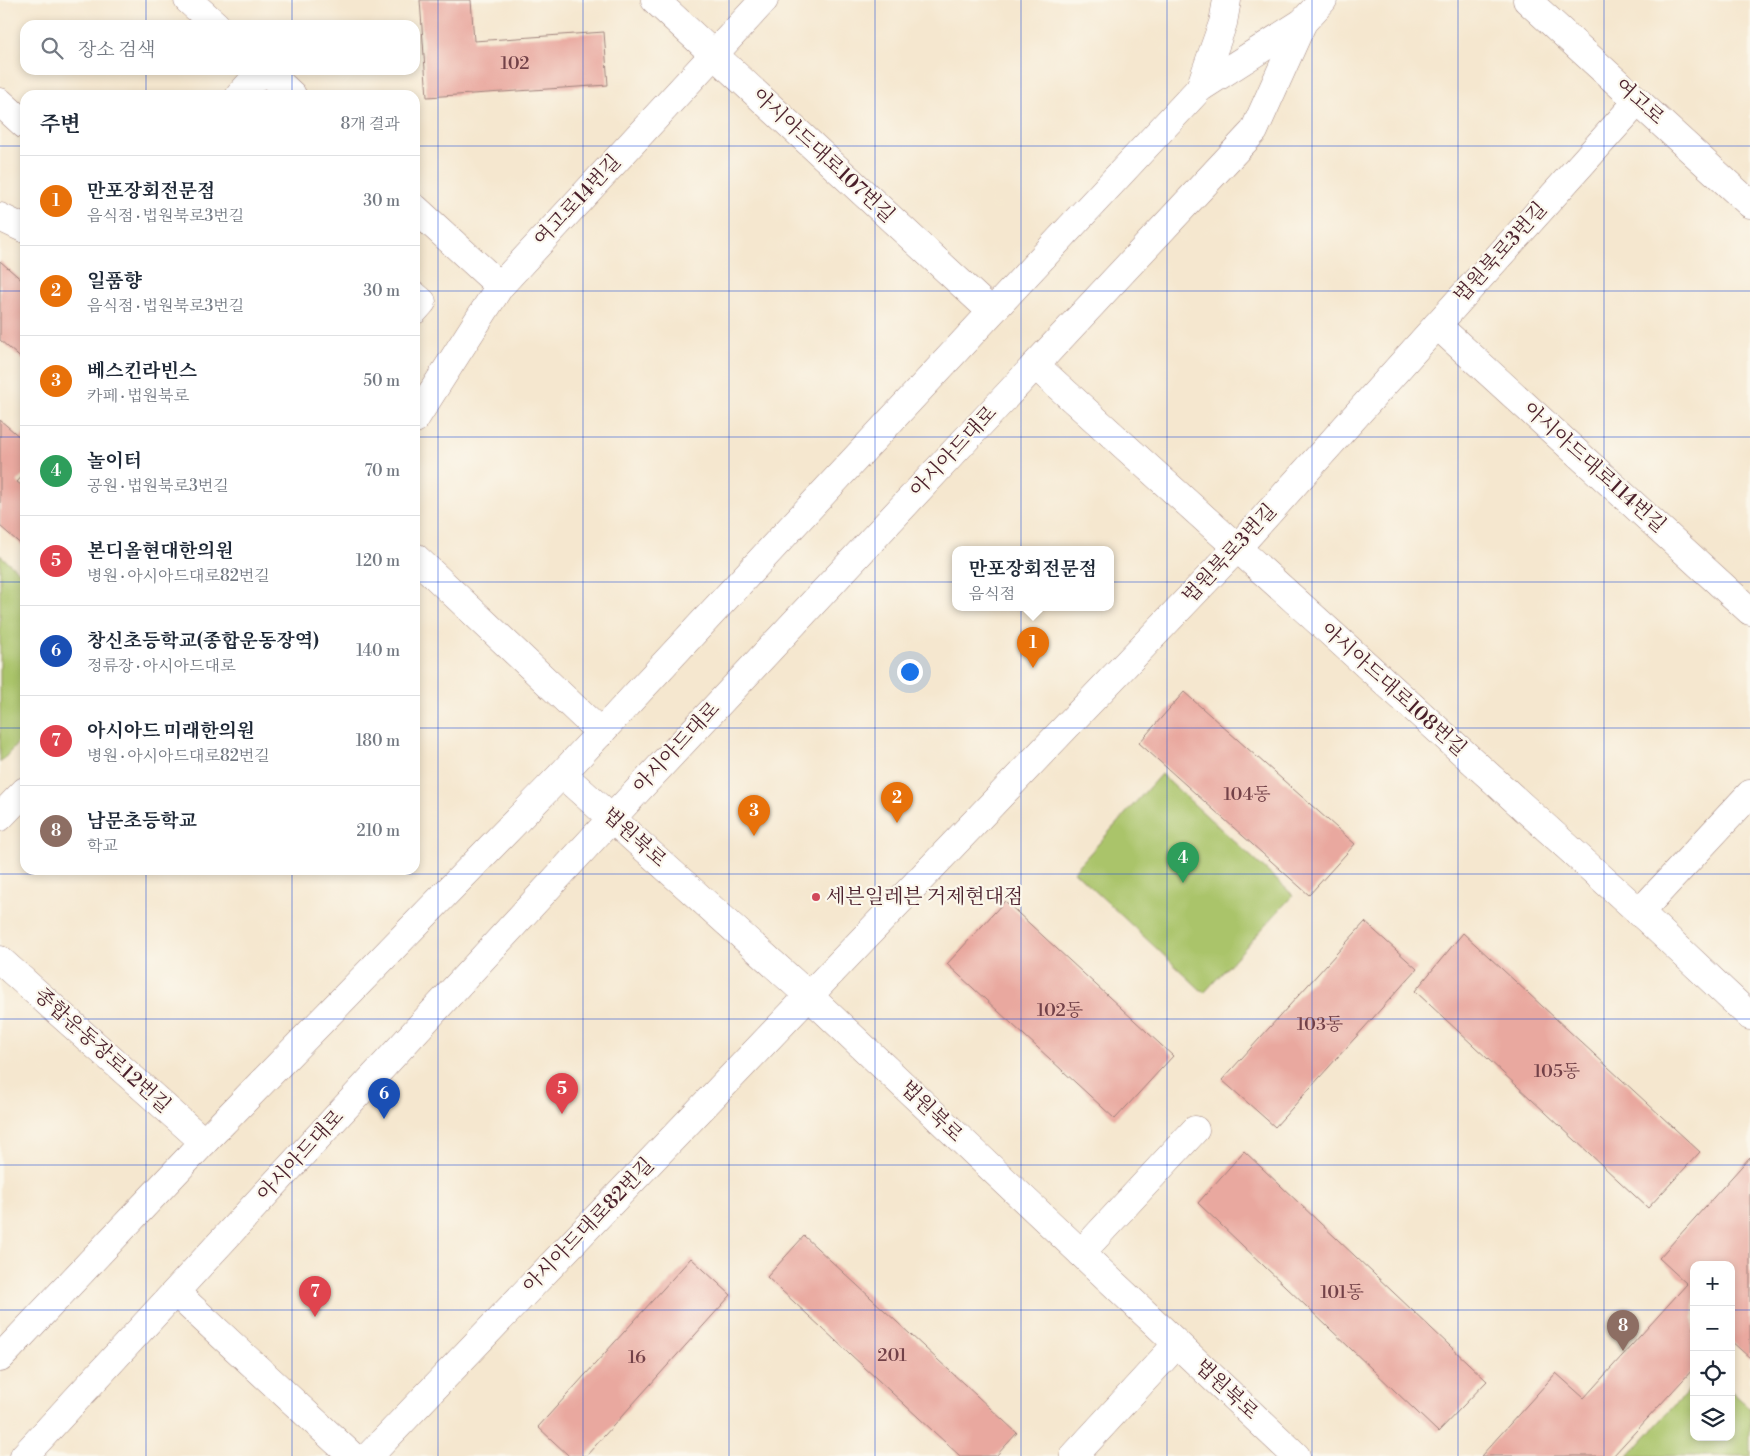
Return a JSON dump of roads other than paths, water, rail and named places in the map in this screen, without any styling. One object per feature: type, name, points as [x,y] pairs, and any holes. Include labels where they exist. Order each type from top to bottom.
[{"type":"street","points":[[188,0],[210,20]]},
{"type":"street","name":"아시아드대로107번길","points":[[655,0],[991,311]]},
{"type":"street","name":"여고로14번길","points":[[420,411],[500,286],[764,0]]},
{"type":"street","points":[[1200,88],[1223,23],[1227,0]]},
{"type":"street","name":"아시아드대로","points":[[4,1347],[562,774],[1200,88],[1303,22],[1322,0]]},
{"type":"street","name":"여고로","points":[[1527,0],[1750,204]]},
{"type":"street","name":"아시아드대로","points":[[24,1456],[612,818],[1254,131],[1303,22]]},
{"type":"street","points":[[245,90],[259,75]]},
{"type":"street","points":[[270,75],[286,90]]},
{"type":"street","name":"법원북로3번길","points":[[809,996],[1237,548],[1638,101]]},
{"type":"street","points":[[0,102],[20,120]]},
{"type":"street","points":[[420,213],[500,286]]},
{"type":"street","points":[[0,216],[20,226]]},
{"type":"street","name":"아시아드대로114번길","points":[[1437,324],[1750,611]]},
{"type":"street","name":"아시아드대로108번길","points":[[1035,365],[1640,913],[1750,1016]]},
{"type":"street","points":[[420,562],[600,733]]},
{"type":"street","name":"법원북로","points":[[562,774],[809,996],[1296,1456]]},
{"type":"street","points":[[1640,913],[1750,794]]},
{"type":"street","points":[[0,817],[20,796]]},
{"type":"street","name":"종합운동장로12번길","points":[[0,960],[204,1142]]},
{"type":"street","name":"아시아드대로82번길","points":[[369,1456],[809,996]]},
{"type":"street","points":[[1081,1253],[1195,1130]]},
{"type":"street","points":[[176,1293],[352,1456]]},
{"type":"street","points":[[1074,1456],[1177,1344]]},
{"type":"street","points":[[43,1456],[76,1400]]},
{"type":"place","name":"만포장회전문점","points":[[1033,668]]},
{"type":"place","name":"일품향","points":[[897,823]]},
{"type":"place","name":"베스킨라빈스","points":[[754,836]]},
{"type":"place","name":"놀이터","points":[[1183,883]]},
{"type":"place","name":"세븐일레븐 거제현대점","points":[[816,897]]},
{"type":"place","name":"본디올현대한의원","points":[[562,1114]]},
{"type":"place","name":"창신초등학교(종합운동장역)","points":[[384,1119]]},
{"type":"place","name":"아시아드 미래한의원","points":[[315,1317]]},
{"type":"place","name":"남문초등학교","points":[[1623,1351]]}]
